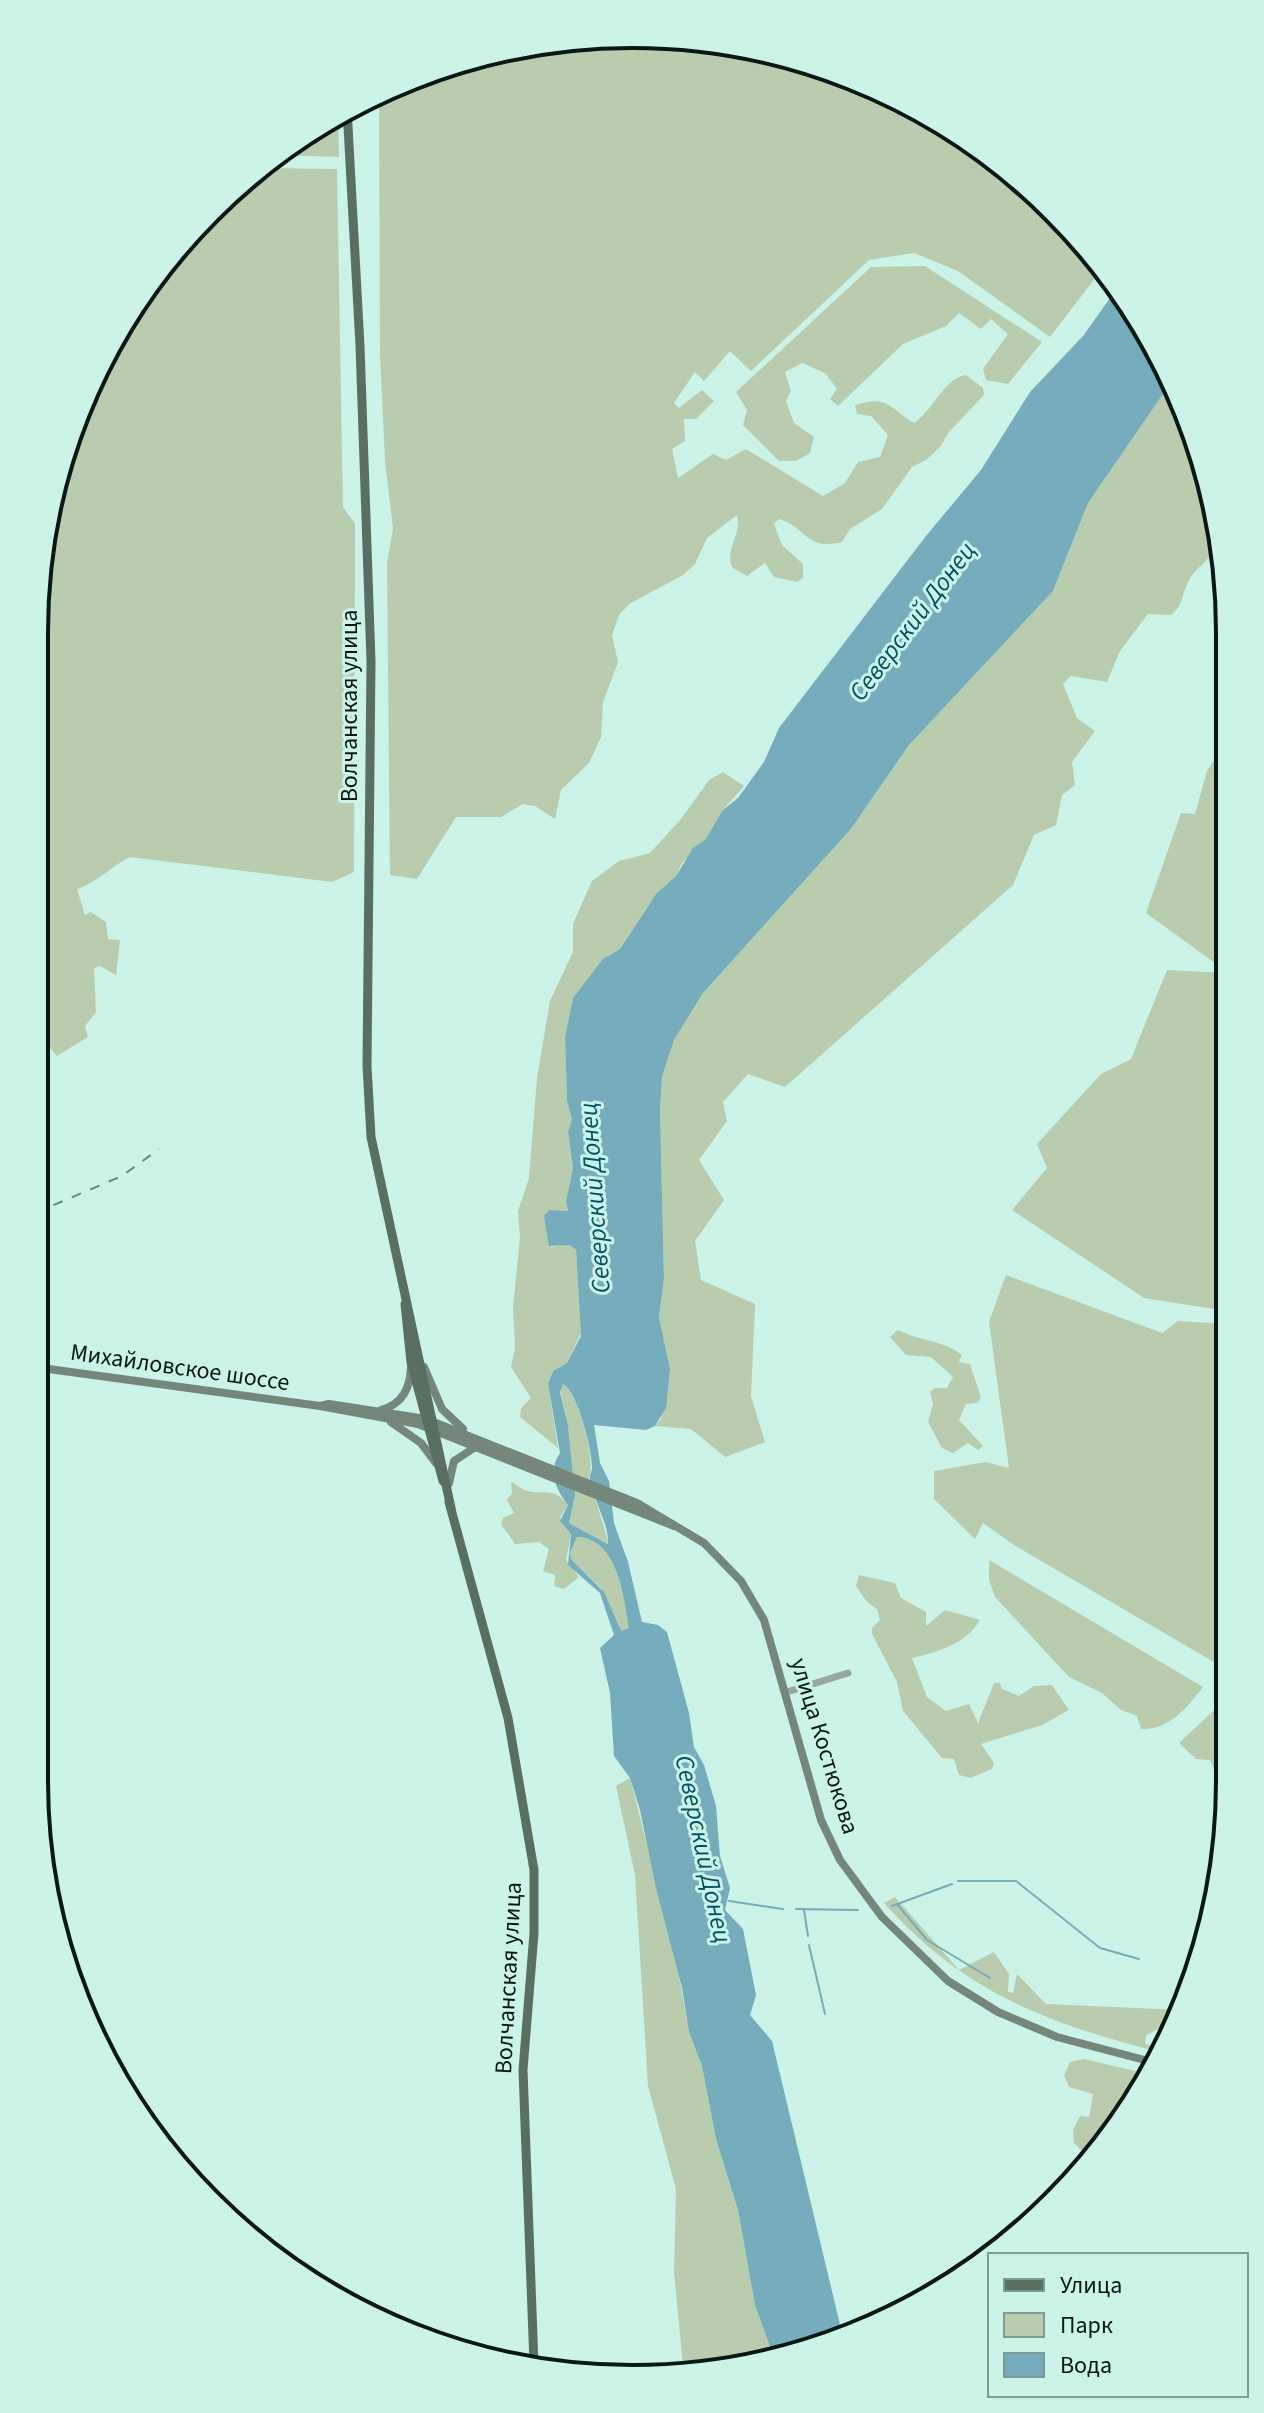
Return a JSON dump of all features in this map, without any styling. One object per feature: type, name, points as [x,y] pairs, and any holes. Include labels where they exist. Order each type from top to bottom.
[{"type":"main road","name":"Волчанская улица","points":[[348,122],[360,346],[371,661],[367,1080],[371,1137],[417,1363],[449,1483],[451,1508]]},
{"type":"main road","points":[[378,1411],[402,1398],[417,1363]]},
{"type":"main road","points":[[417,1363],[442,1409],[481,1444],[458,1455],[449,1483]]},
{"type":"main road","name":"Михайловское шоссе","points":[[48,1369],[320,1406],[432,1425]]},
{"type":"main road","name":"Михайловское шоссе","points":[[320,1406],[329,1404],[378,1411],[432,1425]]},
{"type":"main road","points":[[387,1419],[421,1443],[438,1467]]},
{"type":"main road","name":"Волчанская улица","points":[[432,1425],[438,1467],[508,1718],[534,1870],[534,1933],[523,2070],[534,2356]]},
{"type":"main road","name":"улица Костюкова","points":[[432,1425],[533,1464],[683,1529],[727,1564],[754,1599],[772,1640],[821,1820],[833,1847],[867,1901],[895,1933],[948,1981],[998,2012],[1057,2037],[1145,2060]]},
{"type":"street","points":[[787,1692],[848,1673]]},
{"type":"green space","points":[[632,48],[708,53],[783,68],[855,92],[924,126],[988,169],[1045,219],[1096,277],[1050,337],[958,271],[914,253],[869,260],[751,371],[730,351],[704,381],[695,372],[674,403],[679,408],[702,390],[714,401],[696,419],[684,419],[685,441],[672,449],[678,478],[713,454],[726,460],[746,449],[823,496],[845,483],[858,462],[880,457],[888,435],[871,416],[857,414],[855,405],[881,402],[914,423],[958,377],[966,375],[983,388],[984,395],[948,433],[941,446],[926,460],[912,467],[882,509],[850,529],[842,542],[820,543],[779,519],[774,524],[782,545],[803,564],[803,578],[797,582],[774,577],[765,563],[747,576],[733,568],[730,556],[737,530],[737,515],[707,538],[695,564],[683,575],[629,604],[619,615],[612,635],[618,662],[603,702],[601,737],[589,763],[561,790],[555,819],[535,806],[523,804],[501,817],[456,817],[417,879],[390,875],[387,563],[393,529],[385,461],[380,355],[379,106],[444,79],[518,59],[556,53]]},
{"type":"green space","points":[[338,127],[339,157],[295,156]]},
{"type":"green space","points":[[277,168],[337,169],[343,507],[355,524],[354,872],[332,882],[130,857],[77,889],[85,915],[91,912],[106,922],[108,939],[120,940],[116,975],[100,966],[94,968],[96,1012],[85,1026],[88,1037],[57,1056],[48,1046],[49,594],[59,518],[79,444],[92,409],[126,340],[169,276],[219,219]]},
{"type":"green space","points":[[925,266],[1042,342],[1008,384],[986,380],[983,369],[1008,334],[991,319],[981,329],[959,313],[946,326],[903,344],[838,406],[830,399],[837,389],[825,373],[802,363],[785,372],[791,391],[786,401],[794,423],[814,437],[810,453],[796,461],[779,461],[743,425],[747,410],[736,392],[871,267]]},
{"type":"green space","points":[[1164,392],[1196,481],[1211,554],[1192,576],[1180,604],[1171,615],[1148,614],[1120,651],[1107,682],[1071,676],[1063,684],[1077,718],[1095,731],[1072,762],[1075,785],[1062,795],[1056,825],[1034,835],[1013,885],[785,1087],[748,1074],[723,1102],[727,1121],[699,1160],[724,1200],[695,1241],[701,1280],[755,1304],[751,1396],[765,1442],[725,1457],[691,1429],[655,1426],[661,1419],[670,1370],[659,1317],[664,1279],[660,1109],[662,1077],[674,1040],[703,993],[851,829],[909,745],[1053,591],[1088,503]]},
{"type":"green space","points":[[1216,757],[1216,964],[1146,913],[1181,813],[1195,814],[1207,771]]},
{"type":"green space","points":[[723,772],[744,786],[723,810],[705,840],[682,863],[676,876],[651,901],[620,949],[609,955],[573,998],[565,1037],[567,1101],[572,1119],[568,1132],[573,1168],[566,1201],[568,1211],[544,1216],[551,1247],[570,1244],[576,1250],[581,1333],[567,1363],[553,1371],[548,1384],[558,1448],[520,1417],[521,1408],[531,1398],[511,1367],[515,1349],[513,1307],[520,1238],[518,1211],[529,1178],[537,1078],[550,1001],[573,952],[573,924],[592,881],[619,861],[650,853],[681,819],[709,780]]},
{"type":"green space","points":[[1167,970],[1216,972],[1216,1309],[1144,1298],[1012,1210],[1047,1168],[1037,1144],[1101,1074],[1131,1059]]},
{"type":"green space","points":[[1006,1275],[1162,1333],[1178,1321],[1216,1323],[1216,1663],[1014,1545],[983,1523],[975,1539],[934,1499],[934,1471],[986,1462],[1009,1468],[989,1322]]},
{"type":"green space","points":[[898,1330],[947,1346],[962,1355],[959,1362],[970,1364],[981,1398],[977,1403],[966,1404],[959,1420],[983,1446],[978,1450],[968,1443],[953,1453],[942,1448],[928,1422],[933,1404],[930,1392],[935,1388],[947,1388],[953,1377],[931,1357],[906,1355],[890,1337]]},
{"type":"green space","points":[[563,1384],[575,1400],[585,1428],[591,1469],[589,1478],[609,1544],[569,1523],[575,1496],[569,1433],[560,1388]]},
{"type":"green space","points":[[511,1482],[526,1490],[554,1494],[568,1505],[560,1518],[571,1534],[566,1560],[579,1577],[564,1589],[554,1586],[555,1575],[543,1571],[549,1549],[539,1542],[515,1544],[501,1524],[503,1518],[514,1513],[507,1500],[512,1493]]},
{"type":"green space","points":[[577,1537],[591,1540],[610,1559],[617,1572],[630,1628],[621,1632],[601,1588],[571,1559],[570,1553]]},
{"type":"green space","points":[[989,1560],[1203,1687],[1169,1722],[1151,1729],[1141,1729],[1137,1716],[1121,1710],[1102,1693],[1069,1677],[995,1597],[989,1580]]},
{"type":"green space","points":[[859,1575],[895,1583],[901,1598],[926,1612],[926,1626],[945,1610],[980,1620],[959,1641],[912,1658],[927,1697],[946,1711],[969,1704],[978,1723],[994,1683],[1000,1683],[1002,1689],[1019,1696],[1034,1686],[1052,1685],[1069,1710],[1042,1725],[981,1744],[994,1763],[992,1769],[970,1778],[959,1775],[954,1759],[942,1758],[903,1711],[897,1682],[872,1634],[872,1628],[880,1620],[877,1609],[867,1602],[856,1586]]},
{"type":"green space","points":[[1216,1708],[1216,1774],[1210,1760],[1196,1759],[1179,1743]]},
{"type":"green space","points":[[630,1778],[675,1954],[689,2032],[702,2066],[716,2139],[738,2210],[755,2305],[770,2348],[683,2363],[674,2272],[676,2189],[648,2086],[635,1875],[616,1786]]},
{"type":"green space","points":[[895,1897],[958,1969],[915,1934],[884,1903]]},
{"type":"green space","points":[[994,1952],[1009,1974],[1008,1992],[1013,1993],[1017,1974],[1046,2004],[1170,2009],[1161,2027],[1146,2035],[1145,2044],[1152,2046],[1150,2050],[1045,2016],[978,1983],[959,1970]]},
{"type":"green space","points":[[1084,2059],[1139,2072],[1082,2152],[1074,2143],[1073,2130],[1080,2116],[1089,2117],[1093,2094],[1069,2087],[1064,2075],[1070,2062]]},
{"type":"water","name":"Северский Донец","points":[[1110,298],[1138,340],[1164,392],[1088,503],[1053,591],[909,745],[851,829],[703,993],[674,1040],[662,1077],[660,1109],[664,1279],[659,1317],[670,1369],[666,1408],[655,1426],[646,1430],[594,1425],[600,1463],[609,1481],[614,1523],[628,1562],[642,1622],[658,1625],[667,1632],[689,1713],[694,1747],[704,1765],[716,1806],[720,1856],[730,1888],[725,1910],[743,1929],[756,1995],[750,2015],[772,2041],[840,2326],[770,2348],[755,2305],[738,2210],[716,2139],[702,2066],[689,2032],[682,1988],[640,1810],[630,1778],[614,1756],[610,1693],[600,1648],[614,1635],[600,1593],[568,1565],[571,1534],[560,1521],[568,1505],[554,1474],[560,1453],[548,1384],[553,1371],[567,1363],[581,1336],[576,1250],[570,1245],[549,1246],[544,1216],[549,1210],[568,1211],[566,1201],[573,1168],[568,1132],[572,1119],[567,1101],[565,1037],[573,998],[603,959],[620,949],[656,894],[676,876],[693,848],[705,840],[723,810],[738,798],[764,762],[779,728],[926,536],[981,470],[1030,392],[1083,336]],"holes":[[[563,1384],[569,1389],[587,1436],[592,1468],[590,1480],[608,1544],[569,1523],[575,1496],[568,1426],[560,1392]],[[577,1537],[591,1540],[602,1547],[610,1558],[621,1586],[629,1628],[621,1631],[604,1592],[571,1559],[570,1553]]]},
{"type":"waterway","points":[[958,1881],[1016,1881],[1100,1948],[1139,1959]]},
{"type":"waterway","points":[[892,1906],[952,1884]]},
{"type":"waterway","name":"Северский Донец","points":[[729,1901],[783,1909]]},
{"type":"waterway","points":[[897,1904],[927,1940],[990,1978]]},
{"type":"waterway","points":[[796,1909],[858,1910]]},
{"type":"waterway","points":[[804,1910],[808,1936]]},
{"type":"waterway","points":[[809,1945],[825,2014]]},
{"type":"railway","points":[[48,1207],[122,1176],[159,1149]]}]
